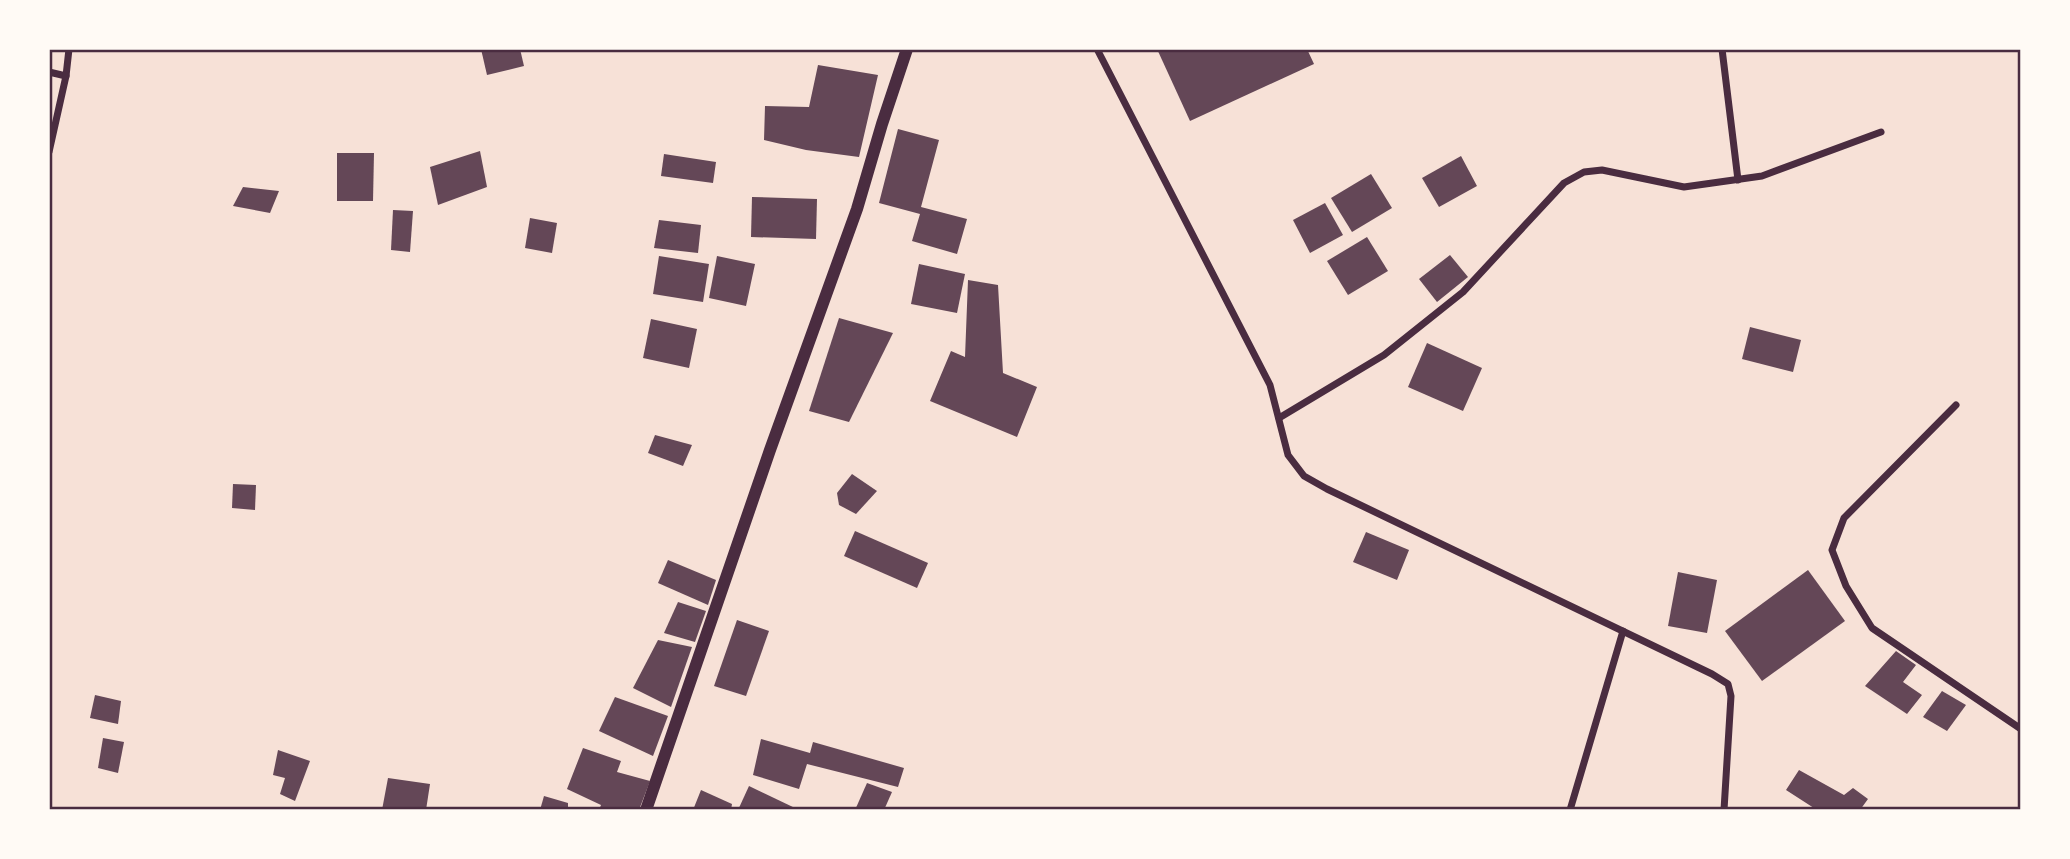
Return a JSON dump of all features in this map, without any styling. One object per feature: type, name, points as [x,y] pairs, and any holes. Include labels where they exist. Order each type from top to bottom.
[{"type":"street","points":[[49,152],[66,76],[69,49]]},
{"type":"street","points":[[646,810],[743,527],[857,209],[907,49]]},
{"type":"street","points":[[1097,49],[1270,385],[1287,455],[1304,476],[1728,684],[1731,696],[1724,810]]},
{"type":"street","points":[[1723,49],[1738,180]]},
{"type":"street","points":[[49,72],[66,76]]},
{"type":"street","points":[[1279,418],[1384,355],[1454,300],[1564,183],[1584,172],[1602,170],[1684,187],[1738,180],[1762,176],[1881,132]]},
{"type":"street","points":[[1956,405],[1844,518],[1832,550],[1846,586],[1872,628],[2021,729]]},
{"type":"street","points":[[1570,810],[1623,631]]},
{"type":"building","points":[[481,49],[520,49],[524,66],[487,75]]},
{"type":"building","points":[[1157,49],[1307,49],[1314,64],[1190,121]]},
{"type":"building","points":[[818,65],[878,75],[859,157],[806,150],[764,140],[765,106],[809,107]]},
{"type":"building","points":[[898,129],[939,140],[921,207],[967,219],[957,254],[912,241],[920,214],[879,203]]},
{"type":"building","points":[[480,151],[487,187],[438,205],[430,167]]},
{"type":"building","points":[[337,153],[374,153],[373,201],[337,201]]},
{"type":"building","points":[[664,154],[716,162],[713,183],[661,176]]},
{"type":"building","points":[[1461,156],[1477,186],[1439,207],[1422,178]]},
{"type":"building","points":[[1371,174],[1392,208],[1352,232],[1331,198]]},
{"type":"building","points":[[243,187],[279,191],[270,213],[233,206]]},
{"type":"building","points":[[752,197],[817,199],[816,239],[751,237]]},
{"type":"building","points":[[1325,203],[1343,235],[1310,253],[1293,220]]},
{"type":"building","points":[[393,210],[413,211],[410,252],[391,250]]},
{"type":"building","points":[[530,218],[557,223],[552,253],[525,248]]},
{"type":"building","points":[[659,220],[701,225],[698,253],[654,248]]},
{"type":"building","points":[[1367,237],[1388,271],[1348,295],[1327,261]]},
{"type":"building","points":[[1450,255],[1468,277],[1437,302],[1419,279]]},
{"type":"building","points":[[659,256],[709,264],[703,302],[653,294]]},
{"type":"building","points":[[717,256],[755,264],[746,306],[709,298]]},
{"type":"building","points":[[919,264],[965,274],[957,313],[911,304]]},
{"type":"building","points":[[968,280],[998,285],[1003,373],[1037,387],[1017,437],[930,401],[951,351],[965,357]]},
{"type":"building","points":[[839,318],[893,333],[849,422],[809,411]]},
{"type":"building","points":[[651,319],[697,329],[689,368],[643,358]]},
{"type":"building","points":[[1750,327],[1801,340],[1793,372],[1742,359]]},
{"type":"building","points":[[1427,343],[1482,368],[1463,411],[1408,387]]},
{"type":"building","points":[[655,435],[692,445],[683,466],[648,453]]},
{"type":"building","points":[[852,474],[877,491],[856,514],[839,505],[837,493]]},
{"type":"building","points":[[233,484],[256,485],[255,510],[232,508]]},
{"type":"building","points":[[855,531],[928,563],[917,588],[844,556]]},
{"type":"building","points":[[1366,532],[1409,550],[1397,580],[1353,562]]},
{"type":"building","points":[[668,560],[716,580],[708,605],[658,583]]},
{"type":"building","points":[[1808,570],[1845,621],[1762,681],[1725,631]]},
{"type":"building","points":[[1678,572],[1717,580],[1707,633],[1668,626]]},
{"type":"building","points":[[678,602],[706,611],[695,642],[664,633]]},
{"type":"building","points":[[737,620],[769,631],[746,696],[714,686]]},
{"type":"building","points":[[658,640],[692,647],[671,707],[633,688]]},
{"type":"building","points":[[1896,651],[1916,665],[1903,682],[1922,695],[1907,714],[1865,686]]},
{"type":"building","points":[[1942,691],[1966,705],[1947,731],[1923,717]]},
{"type":"building","points":[[95,695],[121,701],[118,724],[90,718]]},
{"type":"building","points":[[615,697],[668,716],[653,756],[599,731]]},
{"type":"building","points":[[103,738],[124,742],[118,773],[98,768]]},
{"type":"building","points":[[761,739],[810,753],[813,742],[904,768],[898,787],[807,764],[799,789],[753,775]]},
{"type":"building","points":[[583,748],[621,761],[617,772],[650,781],[639,810],[599,810],[601,805],[567,789]]},
{"type":"building","points":[[278,750],[310,761],[295,801],[280,794],[285,778],[273,775]]},
{"type":"building","points":[[1799,770],[1844,795],[1853,788],[1868,799],[1860,810],[1817,810],[1786,790]]},
{"type":"building","points":[[388,778],[430,784],[426,810],[382,810]]},
{"type":"building","points":[[867,783],[892,792],[884,810],[855,810]]},
{"type":"building","points":[[749,786],[795,808],[794,810],[738,810]]},
{"type":"building","points":[[701,790],[732,804],[731,810],[693,810]]},
{"type":"building","points":[[544,796],[568,803],[568,810],[540,810]]}]
